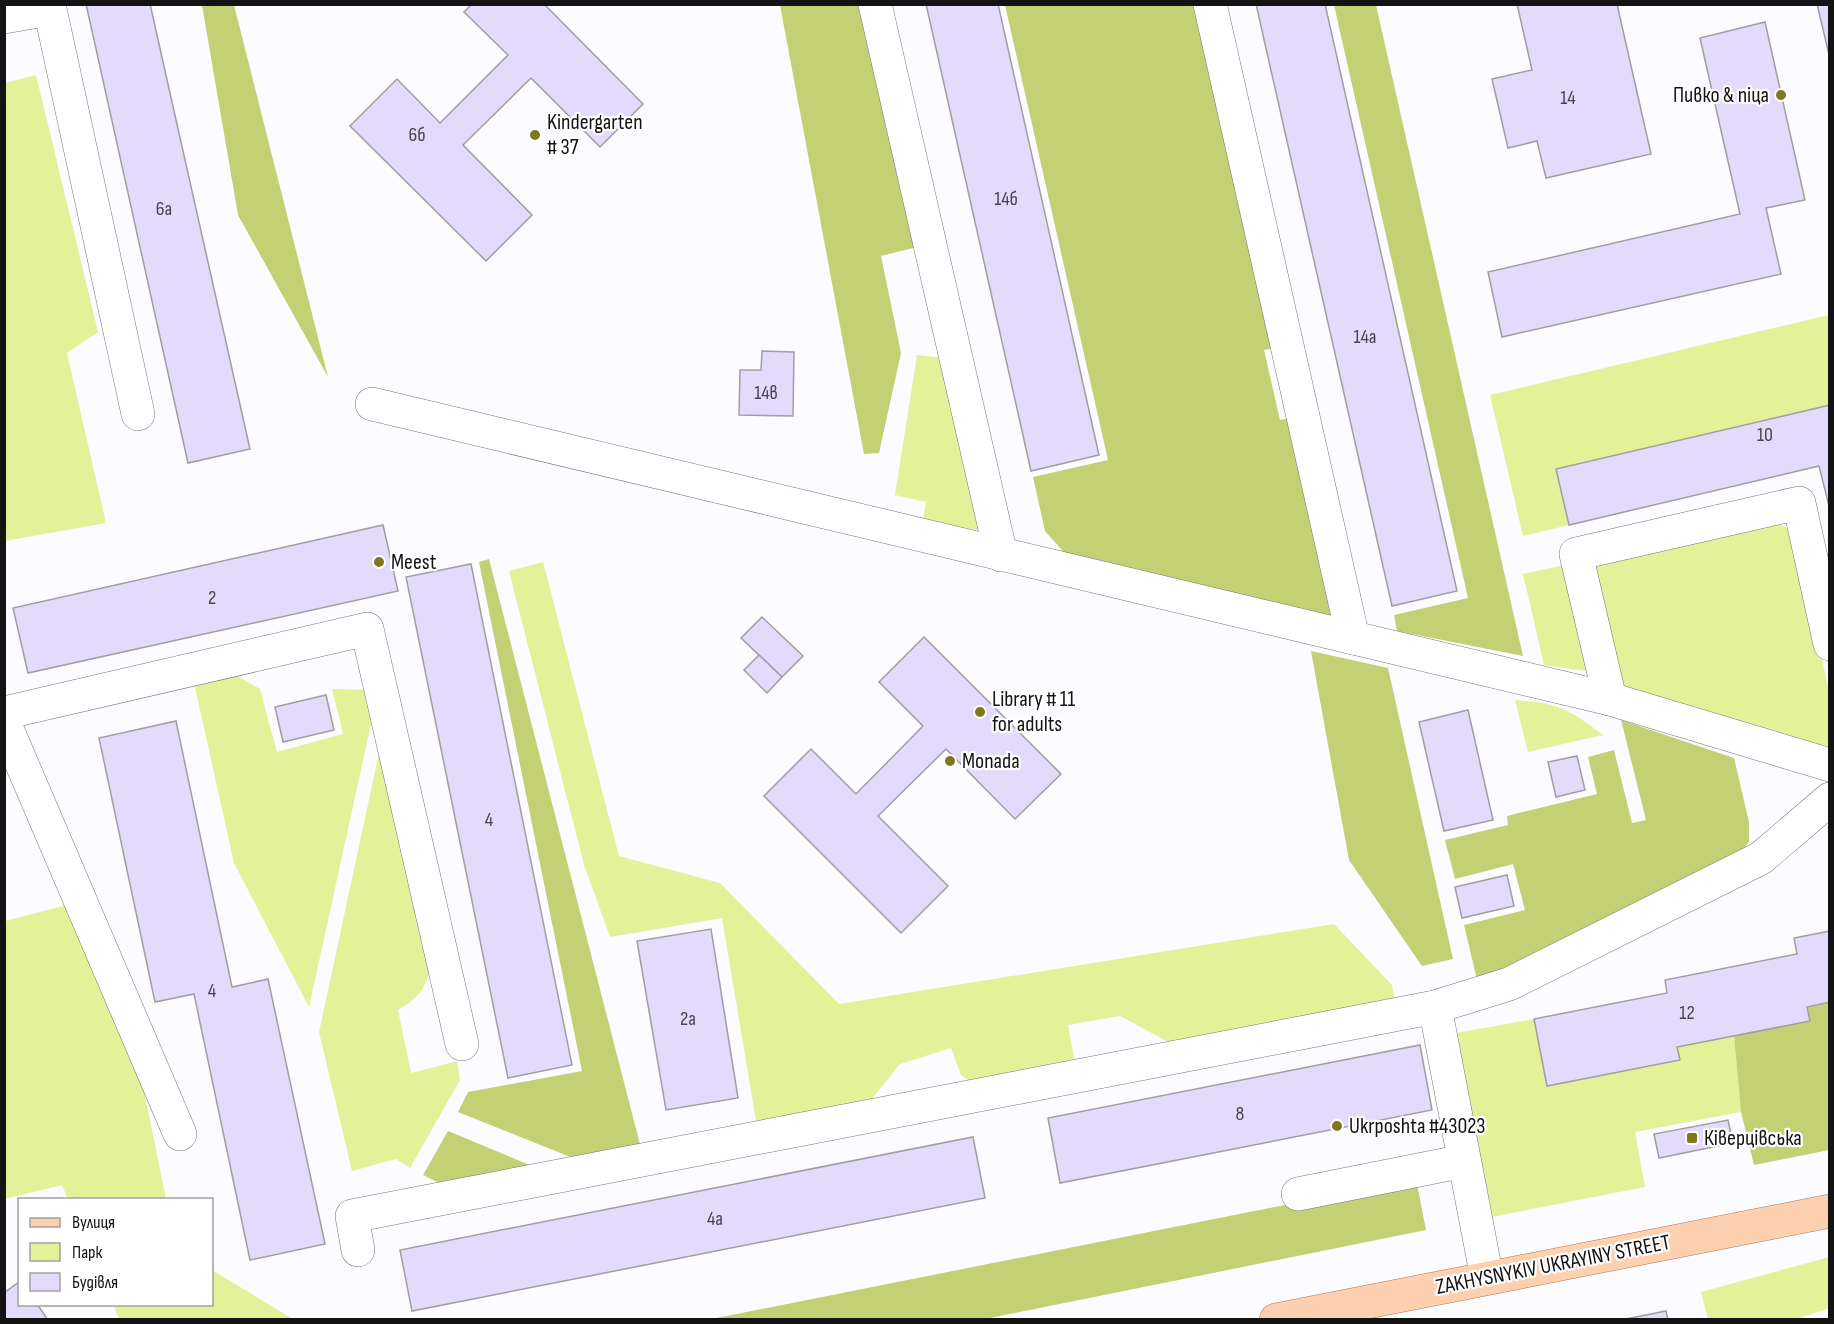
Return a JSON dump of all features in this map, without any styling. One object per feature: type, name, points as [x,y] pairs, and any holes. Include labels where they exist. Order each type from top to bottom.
[{"type":"main road","name":"ZAKHYSNYKIV UKRAYINY STREET","points":[[1276,1320],[1377,1310],[1487,1278],[1830,1211]]},
{"type":"lane","points":[[875,4],[1001,555]]},
{"type":"lane","points":[[1210,4],[1353,638]]},
{"type":"lane","points":[[4,17],[50,9],[138,414]]},
{"type":"lane","points":[[372,404],[1610,699],[1830,765]]},
{"type":"lane","points":[[1610,699],[1576,554],[1799,503],[1830,644]]},
{"type":"lane","points":[[4,713],[367,629],[462,1044]]},
{"type":"lane","points":[[4,722],[180,1134]]},
{"type":"lane","points":[[358,1250],[352,1216],[1435,1007],[1509,984],[1761,858],[1830,799]]},
{"type":"lane","points":[[1435,1007],[1487,1278]]},
{"type":"lane","points":[[1298,1194],[1464,1161]]},
{"type":"green space","points":[[202,5],[234,5],[328,377],[238,215]]},
{"type":"green space","points":[[780,5],[864,5],[921,246],[881,256],[901,353],[879,453],[864,454]]},
{"type":"green space","points":[[1005,5],[1202,5],[1279,347],[1264,350],[1280,420],[1295,417],[1340,621],[1068,557],[1045,531],[1033,477],[1108,460]]},
{"type":"green space","points":[[1334,5],[1376,5],[1523,656],[1397,631],[1394,615],[1468,598]]},
{"type":"green space","points":[[36,75],[98,332],[67,353],[106,523],[5,541],[5,83]]},
{"type":"green space","points":[[1829,315],[1829,405],[1556,469],[1569,525],[1523,536],[1490,395]]},
{"type":"green space","points":[[917,355],[946,358],[981,513],[978,530],[923,521],[926,502],[895,495]]},
{"type":"green space","points":[[1770,522],[1786,527],[1797,542],[1829,692],[1829,747],[1615,687],[1588,563]]},
{"type":"green space","points":[[489,559],[642,1152],[583,1162],[458,1112],[468,1092],[582,1071],[479,562]]},
{"type":"green space","points":[[543,562],[619,856],[720,883],[839,1004],[1334,924],[1392,985],[1395,1000],[1178,1047],[1120,1016],[1068,1025],[1076,1067],[977,1086],[961,1075],[951,1048],[900,1064],[867,1105],[757,1127],[722,918],[610,937],[584,865],[509,571]]},
{"type":"green space","points":[[1569,564],[1593,672],[1544,665],[1523,574]]},
{"type":"green space","points":[[1311,651],[1388,668],[1453,959],[1422,966],[1349,860]]},
{"type":"green space","points":[[237,676],[260,689],[277,752],[343,734],[332,689],[368,690],[375,706],[309,1007],[234,863],[195,687]]},
{"type":"green space","points":[[1515,700],[1542,703],[1562,709],[1572,713],[1603,735],[1528,752]]},
{"type":"green space","points":[[1621,720],[1734,758],[1749,822],[1749,842],[1733,862],[1478,984],[1464,925],[1525,910],[1513,864],[1455,879],[1445,840],[1508,825],[1507,816],[1597,794],[1588,757],[1614,750],[1632,823],[1646,820]]},
{"type":"green space","points":[[382,739],[432,960],[422,990],[413,1000],[398,1010],[411,1073],[457,1061],[460,1080],[410,1168],[396,1159],[352,1171],[319,1032]]},
{"type":"green space","points":[[67,905],[140,1071],[166,1198],[68,1198],[62,1185],[5,1199],[5,921]]},
{"type":"green space","points":[[1829,1002],[1829,1150],[1754,1165],[1741,1112],[1734,1036],[1810,1020],[1807,1007]]},
{"type":"green space","points":[[1534,1019],[1680,1059],[1677,1047],[1734,1036],[1741,1112],[1635,1132],[1645,1187],[1486,1218],[1450,1034]]},
{"type":"green space","points":[[448,1131],[544,1171],[449,1188],[423,1175]]},
{"type":"green space","points":[[1416,1179],[1426,1230],[985,1319],[706,1320]]},
{"type":"green space","points":[[1829,1257],[1829,1308],[1797,1319],[1708,1319],[1701,1292]]},
{"type":"green space","points":[[213,1271],[293,1319],[119,1319],[113,1306],[213,1306]]},
{"type":"building","points":[[86,4],[150,4],[250,449],[188,463]]},
{"type":"building","points":[[472,4],[544,4],[643,104],[600,147],[531,78],[463,145],[532,215],[486,261],[350,126],[397,79],[440,123],[508,55],[464,12]]},
{"type":"building","points":[[926,4],[998,4],[1099,455],[1031,471]]},
{"type":"building","points":[[1256,4],[1325,4],[1457,591],[1392,606]]},
{"type":"building","points":[[1517,4],[1617,4],[1651,154],[1546,178],[1537,141],[1508,148],[1492,79],[1532,70]]},
{"type":"building","points":[[1817,4],[1830,4],[1830,59]]},
{"type":"building","points":[[1765,22],[1805,200],[1766,208],[1781,274],[1502,337],[1488,272],[1740,214],[1700,38]]},
{"type":"building","points":[[762,351],[794,352],[793,416],[739,415],[740,370],[761,370]]},
{"type":"building","points":[[1830,405],[1830,510],[1819,466],[1569,525],[1556,469]]},
{"type":"building","points":[[383,525],[398,591],[28,673],[13,608]]},
{"type":"building","points":[[471,564],[572,1065],[508,1078],[406,577]]},
{"type":"building","points":[[762,617],[803,656],[782,677],[741,638]]},
{"type":"building","points":[[924,637],[1061,774],[1015,819],[946,749],[878,816],[948,886],[901,933],[764,796],[811,749],[856,794],[923,726],[879,682]]},
{"type":"building","points":[[759,655],[782,677],[767,693],[744,670]]},
{"type":"building","points":[[326,695],[334,730],[283,742],[275,707]]},
{"type":"building","points":[[1468,710],[1493,820],[1444,831],[1419,722]]},
{"type":"building","points":[[176,721],[232,987],[268,979],[325,1244],[250,1260],[194,994],[155,1002],[99,738]]},
{"type":"building","points":[[1577,756],[1585,790],[1556,797],[1548,762]]},
{"type":"building","points":[[1507,875],[1514,906],[1462,918],[1455,887]]},
{"type":"building","points":[[711,929],[738,1098],[666,1110],[637,941]]},
{"type":"building","points":[[1830,931],[1830,1002],[1807,1007],[1810,1021],[1677,1047],[1680,1060],[1547,1086],[1534,1019],[1667,993],[1665,980],[1797,954],[1794,938]]},
{"type":"building","points":[[1420,1045],[1432,1110],[1060,1183],[1048,1118]]},
{"type":"building","points":[[1728,1120],[1733,1143],[1659,1158],[1654,1134]]},
{"type":"building","points":[[973,1137],[985,1198],[412,1311],[400,1250]]},
{"type":"building","points":[[18,1283],[18,1306],[38,1306],[48,1320],[4,1320],[4,1293]]},
{"type":"building","points":[[1666,1311],[1668,1320],[1621,1320]]},
{"type":"place","name":"Пивко & піца","points":[[1781,95]]},
{"type":"place","name":"Kindergarten # 37","points":[[535,135]]},
{"type":"place","name":"Meest","points":[[379,562]]},
{"type":"place","name":"Library # 11 for adults","points":[[980,712]]},
{"type":"place","name":"Monada","points":[[950,761]]},
{"type":"place","name":"Ukrposhta #43023","points":[[1337,1126]]},
{"type":"place","name":"Ківерцівська","points":[[1692,1138]]}]
